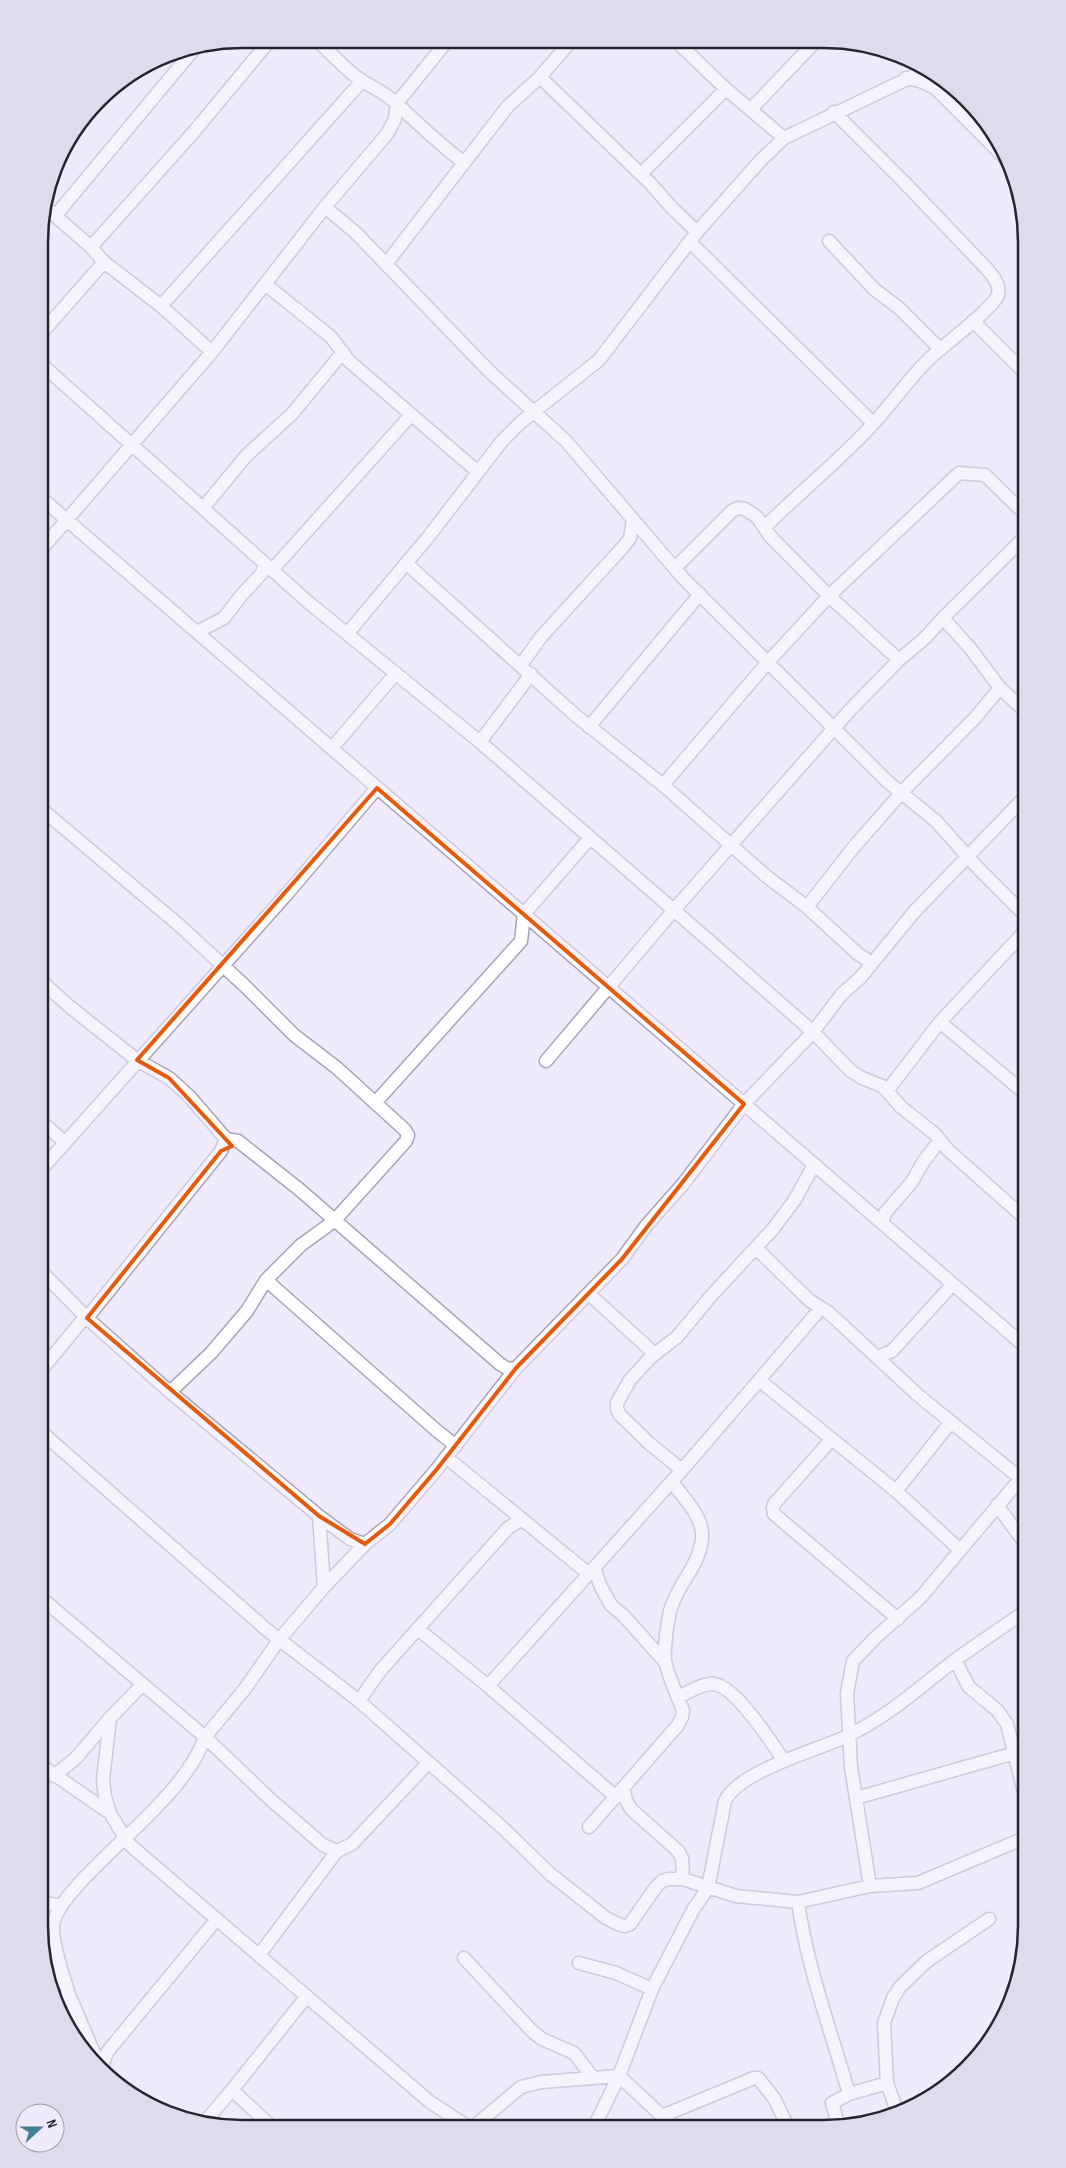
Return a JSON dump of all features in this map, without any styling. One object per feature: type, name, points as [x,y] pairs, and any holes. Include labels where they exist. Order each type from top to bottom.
[{"type":"street","points":[[92,247],[192,134],[264,48]]},
{"type":"street","points":[[326,48],[340,64],[362,81],[381,90],[464,164]]},
{"type":"street","points":[[48,542],[212,352],[325,208],[387,134],[395,119],[397,104],[442,48]]},
{"type":"street","points":[[386,264],[508,106],[540,77],[565,48]]},
{"type":"street","points":[[687,48],[726,89],[784,138]]},
{"type":"street","points":[[751,109],[809,48]]},
{"type":"street","points":[[56,215],[190,54]]},
{"type":"street","points":[[347,634],[406,563],[502,441],[534,411],[600,360],[693,237],[761,160],[784,138],[834,112],[919,73]]},
{"type":"street","points":[[540,77],[641,174],[672,208],[693,237],[873,424]]},
{"type":"street","points":[[906,78],[935,82]]},
{"type":"street","points":[[161,306],[362,81]]},
{"type":"street","points":[[941,87],[990,141]]},
{"type":"street","points":[[641,174],[726,89]]},
{"type":"street","points":[[765,526],[873,424],[927,361],[997,298],[999,292],[994,278],[905,183],[834,112]]},
{"type":"street","points":[[325,208],[356,233],[489,371],[566,441],[645,535],[700,594],[888,782],[936,821],[1018,908]]},
{"type":"street","points":[[50,211],[92,247],[104,262],[161,306],[212,352]]},
{"type":"street","points":[[829,240],[874,289],[900,308],[940,349]]},
{"type":"street","points":[[48,326],[104,262]]},
{"type":"street","points":[[266,284],[331,337],[349,361],[478,472]]},
{"type":"street","points":[[972,321],[1018,366]]},
{"type":"street","points":[[202,508],[246,456],[292,414],[343,352]]},
{"type":"street","points":[[48,370],[269,567],[347,634],[480,742],[813,1032],[851,1070],[862,1078],[882,1086],[901,1108],[940,1140],[948,1150],[1018,1212]]},
{"type":"street","points":[[196,632],[224,618],[262,573],[411,415]]},
{"type":"street","points":[[662,785],[768,662],[829,596],[959,473],[985,475],[1018,508]]},
{"type":"street","points":[[48,504],[609,989],[814,1164],[880,1217],[953,1284],[1018,1336]]},
{"type":"street","points":[[675,568],[732,510],[738,508],[750,512],[765,526],[770,536],[829,596],[899,660]]},
{"type":"street","points":[[521,665],[540,637],[609,565],[630,538],[633,520]]},
{"type":"street","points":[[630,538],[645,535]]},
{"type":"street","points":[[546,1061],[609,989],[673,911],[835,730],[850,710],[899,660],[925,638],[1018,544]]},
{"type":"street","points":[[406,563],[466,619],[532,674],[589,727],[662,785],[766,876],[807,907],[858,954],[872,963]]},
{"type":"street","points":[[589,727],[700,594]]},
{"type":"street","points":[[943,618],[970,648],[1000,688],[1018,704]]},
{"type":"street","points":[[332,748],[396,673]]},
{"type":"street","points":[[480,742],[532,674]]},
{"type":"street","points":[[807,907],[853,848],[902,792],[974,719],[1000,688]]},
{"type":"street","points":[[48,1162],[221,965],[286,895],[377,788]]},
{"type":"street","points":[[96,2054],[60,1970],[53,1925],[61,1905],[87,1876],[160,1804],[192,1764],[205,1737],[244,1690],[279,1640],[324,1586],[364,1544],[390,1524],[456,1446],[516,1368],[622,1260],[646,1226],[683,1184],[744,1104],[813,1032],[841,995],[861,977],[914,912],[1018,804]]},
{"type":"street","points":[[48,814],[179,925],[294,1035],[337,1068],[405,1130],[408,1135],[406,1141],[334,1221],[301,1245],[266,1280],[247,1311],[223,1339],[170,1392]]},
{"type":"street","points":[[375,1103],[521,941],[524,914],[590,838]]},
{"type":"street","points":[[887,1091],[940,1022],[1018,939]]},
{"type":"street","points":[[48,987],[137,1060],[169,1078],[194,1102],[226,1139],[238,1141],[300,1190],[500,1364],[508,1368],[516,1368]]},
{"type":"street","points":[[940,1022],[1018,1087]]},
{"type":"street","points":[[48,1128],[65,1142]]},
{"type":"street","points":[[48,1362],[221,1151],[226,1139]]},
{"type":"street","points":[[880,1217],[911,1183],[924,1161],[940,1140]]},
{"type":"street","points":[[221,1151],[234,1147],[246,1149]]},
{"type":"street","points":[[682,1470],[650,1444],[620,1415],[617,1403],[630,1380],[655,1354],[677,1337],[786,1212],[814,1164]]},
{"type":"street","points":[[756,1248],[810,1301],[850,1331],[951,1422],[1018,1470]]},
{"type":"street","points":[[48,1278],[86,1317],[170,1392],[319,1516],[350,1538],[364,1544]]},
{"type":"street","points":[[266,1280],[456,1446]]},
{"type":"street","points":[[878,1357],[892,1351],[953,1284]]},
{"type":"street","points":[[589,1294],[655,1354]]},
{"type":"street","points":[[488,1686],[672,1482],[821,1308]]},
{"type":"street","points":[[890,1368],[892,1351]]},
{"type":"street","points":[[759,1380],[896,1491],[960,1550]]},
{"type":"street","points":[[896,1491],[951,1422]]},
{"type":"street","points":[[48,1438],[279,1640],[359,1701],[504,1829],[549,1874],[606,1918],[618,1924],[625,1926],[630,1924],[662,1881],[683,1879],[708,1888],[757,1899],[798,1902],[870,1886],[918,1883],[1018,1841]]},
{"type":"street","points":[[831,1440],[774,1504],[774,1514],[898,1619]]},
{"type":"street","points":[[446,1457],[522,1519],[591,1571],[611,1605],[624,1616],[665,1662],[683,1711],[682,1717],[678,1725],[589,1827]]},
{"type":"street","points":[[870,1886],[851,1767],[847,1693],[853,1661],[876,1637],[920,1598],[1018,1481]]},
{"type":"street","points":[[665,1662],[671,1610],[677,1593],[701,1551],[703,1540],[701,1525],[692,1508],[672,1482]]},
{"type":"street","points":[[997,1505],[1018,1534]]},
{"type":"street","points":[[319,1516],[324,1586]]},
{"type":"street","points":[[359,1701],[380,1671],[508,1528],[522,1519]]},
{"type":"street","points":[[48,1604],[205,1737],[270,1799],[323,1845],[337,1851]]},
{"type":"street","points":[[597,2120],[619,2076],[652,1989],[693,1910],[708,1888],[728,1792],[750,1778],[784,1761],[850,1735],[878,1720],[955,1660],[1018,1616]]},
{"type":"street","points":[[418,1630],[619,1792],[631,1809],[678,1851],[682,1858],[683,1879]]},
{"type":"street","points":[[955,1660],[969,1686],[1004,1717],[1018,1766]]},
{"type":"street","points":[[678,1697],[709,1684],[718,1684],[728,1691],[760,1724],[784,1761]]},
{"type":"street","points":[[54,1776],[76,1758],[110,1718],[142,1685]]},
{"type":"street","points":[[110,1718],[103,1780],[104,1796],[110,1813],[125,1838],[148,1861],[430,2102],[458,2120]]},
{"type":"street","points":[[856,1798],[1015,1753]]},
{"type":"street","points":[[259,1955],[337,1851],[352,1844],[428,1763]]},
{"type":"street","points":[[48,1771],[110,1813]]},
{"type":"street","points":[[798,1902],[813,1971],[849,2094]]},
{"type":"street","points":[[48,1904],[61,1905]]},
{"type":"street","points":[[107,2066],[108,2051],[217,1919]]},
{"type":"street","points":[[896,2107],[887,2083],[884,2023],[893,1998],[900,1987],[927,1961],[989,1919]]},
{"type":"street","points":[[464,1958],[533,2032],[542,2039],[574,2052],[593,2078]]},
{"type":"street","points":[[579,1963],[616,1973],[652,1989]]},
{"type":"street","points":[[56,1982],[60,1970]]},
{"type":"street","points":[[208,2118],[307,1996]]},
{"type":"street","points":[[61,1998],[70,1997]]},
{"type":"street","points":[[94,2050],[108,2051]]},
{"type":"street","points":[[481,2120],[521,2087],[541,2082],[619,2076],[666,2120]]},
{"type":"street","points":[[662,2116],[758,2078],[774,2098],[785,2120]]},
{"type":"street","points":[[837,2120],[832,2103],[849,2094],[887,2083]]},
{"type":"street","points":[[232,2090],[264,2120]]},
{"type":"highlighted area","points":[[377,788],[744,1104],[622,1259],[516,1368],[437,1469],[390,1524],[365,1544],[319,1516],[87,1318],[221,1151],[232,1146],[169,1078],[137,1060]]}]
